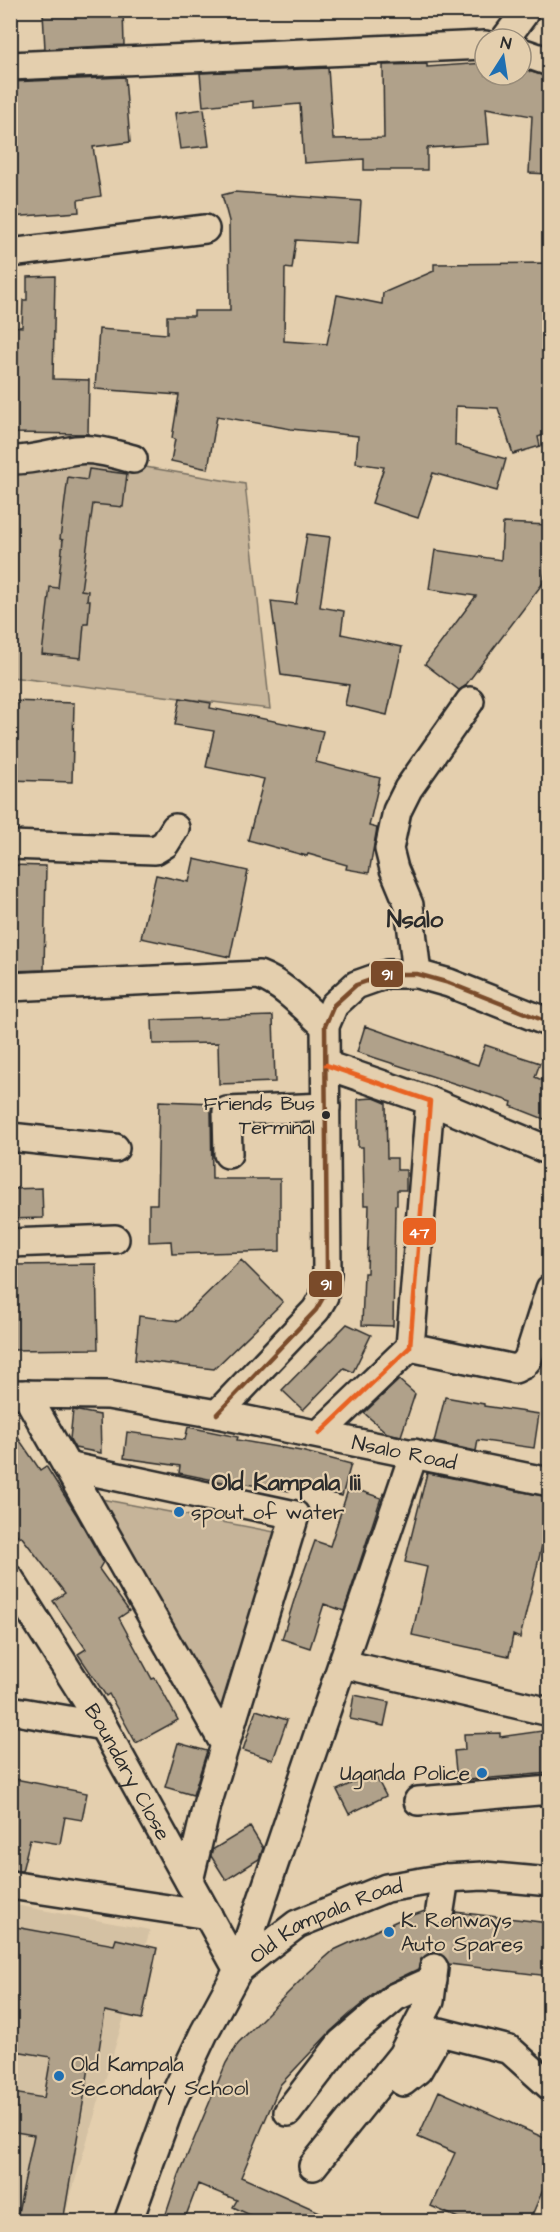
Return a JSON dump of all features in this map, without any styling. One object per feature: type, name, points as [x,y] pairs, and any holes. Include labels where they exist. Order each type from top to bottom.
[{"type":"street","points":[[514,27],[524,10]]},
{"type":"street","points":[[10,66],[473,46]]},
{"type":"street","points":[[533,56],[549,62]]},
{"type":"street","points":[[10,253],[205,229]]},
{"type":"street","points":[[10,460],[25,461],[78,450],[99,450],[133,459]]},
{"type":"street","points":[[417,974],[409,905],[394,869],[389,849],[397,811],[408,789],[470,701]]},
{"type":"street","points":[[10,845],[155,850],[165,844],[176,828]]},
{"type":"street","points":[[217,1414],[298,1331],[316,1310],[324,1296],[327,1273],[325,1026],[334,1005],[357,985],[387,974],[417,974],[449,983],[549,1023]]},
{"type":"street","points":[[10,987],[259,975],[283,988],[325,1026]]},
{"type":"street","points":[[326,1065],[430,1101],[549,1151]]},
{"type":"street","points":[[319,1434],[410,1347],[430,1101]]},
{"type":"street","points":[[228,1154],[227,1111],[326,1107]]},
{"type":"street","points":[[10,1137],[116,1148]]},
{"type":"street","points":[[10,1243],[115,1239]]},
{"type":"street","points":[[410,1347],[515,1369],[528,1359],[549,1289]]},
{"type":"street","points":[[18,1394],[67,1466],[225,1745]]},
{"type":"street","name":"Nsalo Road","points":[[18,1394],[108,1395],[319,1434],[549,1482]]},
{"type":"street","points":[[238,1970],[414,1454]]},
{"type":"street","points":[[67,1466],[295,1515],[207,1805],[189,1881]]},
{"type":"street","name":"Boundary Close","points":[[10,1579],[103,1726],[238,1970]]},
{"type":"street","points":[[343,1664],[549,1712]]},
{"type":"street","points":[[10,1710],[103,1726]]},
{"type":"street","points":[[418,1801],[549,1790]]},
{"type":"street","name":"Old Kampala Road","points":[[128,2222],[172,2101],[204,2032],[238,1970],[297,1924],[386,1888],[444,1878],[484,1876],[549,1882]]},
{"type":"street","points":[[440,1910],[444,1878]]},
{"type":"street","points":[[10,1885],[208,1915]]},
{"type":"street","points":[[288,2112],[341,2043],[395,1997],[433,1974],[430,2001],[402,2055],[313,2166]]},
{"type":"street","points":[[389,2071],[403,2082],[418,2070],[440,2032],[510,2050],[549,2086]]},
{"type":"shaded area","points":[[10,444],[245,484],[270,709],[11,677]]},
{"type":"shaded area","points":[[101,1499],[285,1534],[228,1722]]},
{"type":"shaded area","name":"Old Kampala Secondary School","points":[[10,1904],[150,1930],[63,2221],[11,2221]]},
{"type":"building","points":[[123,10],[124,45],[45,49],[43,13]]},
{"type":"building","points":[[427,64],[427,67],[473,64],[473,87],[533,87],[533,72],[549,77],[549,174],[529,173],[532,116],[486,108],[489,144],[427,148],[427,170],[364,170],[364,159],[304,163],[300,104],[253,108],[253,101],[203,106],[200,73],[328,68],[333,139],[384,138],[383,65]]},
{"type":"building","points":[[125,77],[130,142],[93,147],[101,196],[78,200],[79,212],[10,217],[10,82]]},
{"type":"building","points":[[204,109],[209,146],[180,149],[175,113]]},
{"type":"building","points":[[234,192],[361,201],[358,244],[296,240],[292,269],[285,268],[284,341],[327,344],[337,295],[382,304],[383,293],[434,271],[434,264],[549,263],[549,433],[538,437],[540,446],[513,454],[498,408],[456,406],[455,445],[506,459],[497,491],[433,473],[418,518],[372,503],[384,467],[356,463],[358,436],[291,429],[217,416],[208,469],[171,461],[179,395],[95,389],[99,329],[167,334],[167,316],[194,316],[194,311],[230,311],[229,221],[222,195]]},
{"type":"building","points":[[55,276],[53,379],[89,380],[88,434],[10,433],[10,326],[22,327],[23,300],[27,300],[27,277]]},
{"type":"building","points":[[89,469],[127,474],[123,507],[93,504],[81,590],[88,591],[87,600],[90,600],[88,624],[84,624],[81,658],[42,654],[50,587],[58,588],[63,540],[60,539],[68,477],[87,480]]},
{"type":"building","points":[[503,523],[549,525],[549,549],[543,583],[465,686],[459,690],[425,664],[476,596],[429,589],[435,550],[501,560]]},
{"type":"building","points":[[307,534],[330,537],[320,607],[344,611],[341,634],[402,647],[387,715],[345,705],[349,685],[281,675],[271,601],[296,604]]},
{"type":"building","points":[[180,698],[211,703],[210,708],[323,731],[316,762],[380,778],[369,826],[377,828],[369,873],[346,869],[347,865],[308,854],[307,856],[248,840],[264,779],[206,767],[214,731],[175,725]]},
{"type":"building","points":[[10,701],[74,703],[72,782],[10,780]]},
{"type":"building","points":[[194,859],[248,871],[230,957],[141,938],[156,875],[189,882]]},
{"type":"building","points":[[10,865],[46,866],[44,970],[10,971]]},
{"type":"building","points":[[273,1016],[275,1082],[219,1084],[218,1043],[153,1044],[152,1020]]},
{"type":"building","points":[[365,1026],[478,1065],[485,1045],[540,1063],[535,1077],[549,1083],[549,1121],[511,1106],[512,1102],[357,1052]]},
{"type":"building","points":[[374,1098],[386,1103],[387,1158],[397,1158],[397,1170],[406,1170],[406,1190],[397,1190],[397,1205],[395,1205],[393,1326],[362,1325],[364,1273],[367,1273],[369,1205],[364,1205],[363,1147],[358,1147],[358,1099]]},
{"type":"building","points":[[159,1101],[214,1103],[211,1111],[212,1179],[280,1179],[280,1251],[172,1254],[171,1241],[149,1242],[149,1204],[157,1204]]},
{"type":"building","points":[[42,1188],[43,1218],[10,1219],[10,1189]]},
{"type":"building","points":[[241,1260],[283,1302],[214,1369],[135,1360],[139,1316],[179,1321]]},
{"type":"building","points":[[96,1264],[98,1349],[10,1350],[10,1265]]},
{"type":"building","points":[[347,1324],[371,1335],[353,1372],[344,1368],[303,1410],[282,1390]]},
{"type":"building","points":[[399,1380],[415,1394],[401,1436],[387,1433],[364,1413]]},
{"type":"building","points":[[445,1397],[484,1404],[484,1406],[539,1414],[534,1448],[478,1440],[476,1451],[434,1442]]},
{"type":"building","points":[[73,1410],[100,1415],[101,1453],[75,1448],[70,1439]]},
{"type":"building","points":[[10,1426],[40,1470],[46,1466],[76,1514],[103,1562],[99,1569],[129,1611],[119,1618],[152,1679],[155,1678],[178,1720],[136,1743],[109,1694],[106,1696],[78,1654],[86,1649],[53,1601],[65,1593],[21,1536],[19,1538],[10,1523]]},
{"type":"building","points":[[188,1427],[238,1437],[237,1440],[301,1451],[351,1464],[342,1496],[290,1482],[289,1491],[228,1481],[228,1483],[179,1473],[180,1466],[124,1458],[127,1432],[185,1440]]},
{"type":"building","points":[[427,1473],[549,1497],[549,1516],[520,1638],[513,1635],[509,1656],[412,1635],[427,1567],[405,1562]]},
{"type":"building","points":[[349,1487],[381,1498],[344,1611],[324,1604],[310,1648],[282,1639],[315,1541],[330,1546]]},
{"type":"building","points":[[354,1695],[389,1702],[384,1726],[350,1719]]},
{"type":"building","points":[[256,1710],[287,1720],[273,1760],[243,1750]]},
{"type":"building","points":[[549,1730],[549,1773],[457,1781],[454,1751],[465,1750],[464,1734],[500,1733],[500,1737]]},
{"type":"building","points":[[178,1743],[207,1751],[193,1795],[165,1787]]},
{"type":"building","points":[[374,1773],[386,1796],[349,1814],[337,1790]]},
{"type":"building","points":[[10,1778],[87,1793],[82,1820],[65,1817],[60,1844],[30,1839],[22,1871],[10,1870]]},
{"type":"building","points":[[250,1827],[263,1848],[259,1859],[226,1880],[211,1856],[212,1850]]},
{"type":"building","points":[[425,1911],[430,1922],[438,1926],[445,1925],[452,1920],[456,1912],[549,1923],[549,1976],[449,1964],[443,1955],[428,1953],[421,1959],[418,1969],[385,1985],[351,2013],[280,2085],[241,2177],[342,2222],[265,2222],[233,2207],[237,2200],[198,2184],[184,2221],[166,2214],[179,2175],[226,2063],[238,2043],[334,1950],[397,1921]]},
{"type":"building","name":"Old Kampala Secondary School","points":[[10,1926],[114,1945],[116,1939],[157,1948],[142,2019],[105,2011],[96,2069],[89,2068],[63,2222],[16,2222],[34,2135],[10,2131],[13,2093],[44,2098],[51,2057],[10,2050]]},
{"type":"building","points":[[439,2091],[549,2140],[549,2176],[529,2222],[467,2222],[431,2206],[455,2153],[418,2137]]},
{"type":"tunnel","points":[[434,1968],[440,1910]]},
{"type":"transit line","name":"91","points":[[217,1414],[316,1310],[324,1296],[327,1273],[325,1026],[334,1005],[356,985],[387,974],[417,974],[449,983],[550,1023]]},
{"type":"transit line","name":"47","points":[[319,1434],[410,1347],[430,1101],[326,1065]]},
{"type":"place","name":"Friends Bus Terminal","points":[[326,1115]]},
{"type":"place","name":"spout of water","points":[[179,1512]]},
{"type":"place","name":"Uganda Police","points":[[482,1773]]},
{"type":"place","name":"K. Ronways Auto Spares","points":[[389,1932]]},
{"type":"place","name":"Old Kampala Secondary School","points":[[59,2076]]},
{"type":"district","name":"Nsalo","points":[[415,920]]},
{"type":"district","name":"Old Kampala Iii","points":[[286,1483]]}]
